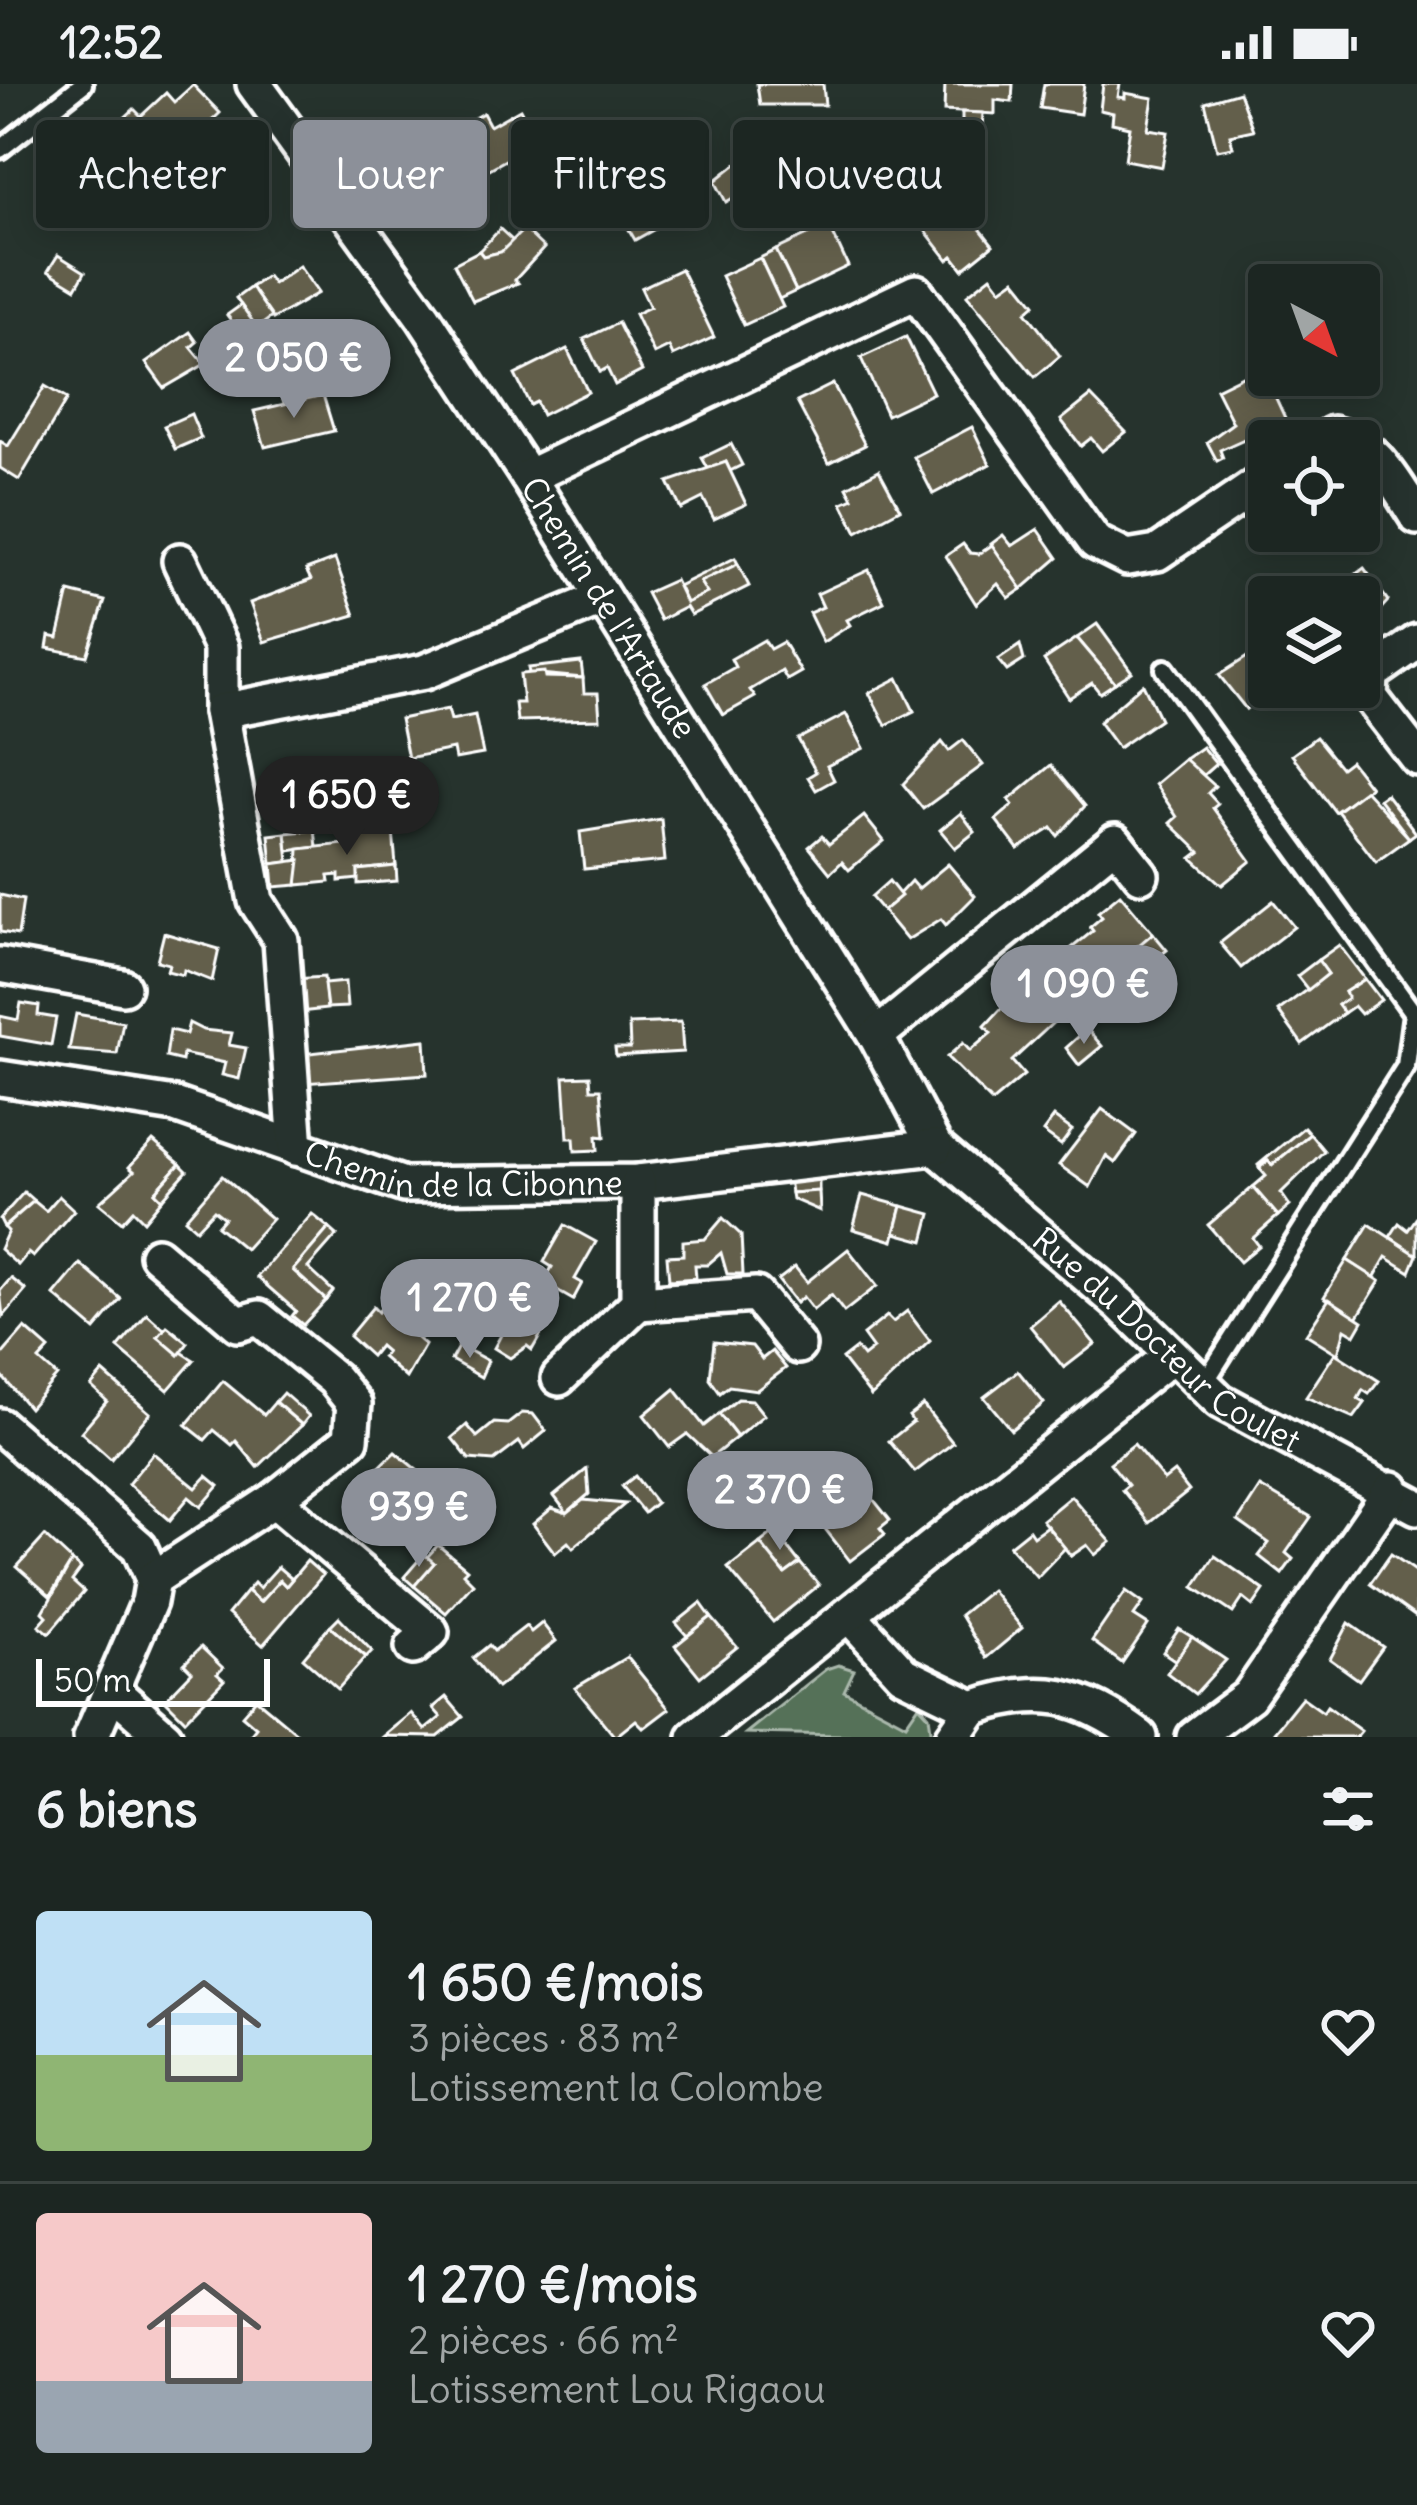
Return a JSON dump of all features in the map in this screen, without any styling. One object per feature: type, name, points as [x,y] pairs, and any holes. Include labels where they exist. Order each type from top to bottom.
[{"type":"street","name":"Chemin de l'Artaude","points":[[254,84],[424,318],[528,477],[875,1036],[935,1147]]},
{"type":"street","points":[[528,477],[916,292],[1095,542],[1127,558],[1157,553],[1248,491]]},
{"type":"street","points":[[1380,460],[1417,517]]},
{"type":"street","points":[[180,561],[220,647],[221,711],[256,902],[281,940],[296,1148]]},
{"type":"street","points":[[221,711],[424,672],[603,598]]},
{"type":"street","points":[[1417,642],[1371,674],[1370,697],[1417,758]]},
{"type":"street","points":[[875,1036],[1115,842],[1142,875]]},
{"type":"street","points":[[0,965],[123,987]]},
{"type":"street","name":"Chemin de la Cibonne","points":[[0,1078],[58,1091],[175,1105],[404,1185],[638,1182],[935,1147]]},
{"type":"street","name":"Rue du Docteur Coulet","points":[[935,1147],[1120,1304],[1204,1385],[1278,1435],[1405,1498]]},
{"type":"street","points":[[638,1182],[638,1304]]},
{"type":"street","points":[[153,1579],[274,1500],[351,1439],[354,1404],[334,1379],[260,1318],[238,1324],[157,1255]]},
{"type":"street","points":[[560,1378],[638,1304],[755,1295],[799,1346]]},
{"type":"street","points":[[695,1737],[1171,1355]]},
{"type":"street","points":[[0,1426],[139,1547],[153,1579],[149,1602],[91,1737]]},
{"type":"street","points":[[1194,1737],[1250,1696],[1405,1498]]},
{"type":"street","points":[[274,1500],[431,1632],[413,1647]]},
{"type":"street","points":[[848,1615],[903,1674],[973,1708]]},
{"type":"street","points":[[112,1690],[165,1737]]},
{"type":"street","points":[[953,1737],[973,1708],[1012,1695],[1070,1696],[1140,1737]]},
{"type":"lane","points":[[0,149],[83,84]]},
{"type":"lane","points":[[1165,669],[1413,1012],[1406,1066],[1204,1385]]},
{"type":"green space","points":[[838,1665],[854,1670],[844,1691],[906,1724],[919,1705],[929,1716],[932,1737],[746,1733],[826,1669]]},
{"type":"building","points":[[757,84],[823,84],[825,105],[760,105]]},
{"type":"building","points":[[945,84],[1013,84],[1012,102],[995,100],[995,114],[944,111]]},
{"type":"building","points":[[1044,84],[1084,84],[1080,114],[1040,108]]},
{"type":"building","points":[[1103,84],[1120,84],[1118,97],[1125,98],[1125,93],[1153,98],[1148,129],[1168,132],[1162,167],[1125,160],[1130,127],[1112,123],[1113,113],[1100,110]]},
{"type":"building","points":[[193,85],[220,113],[213,120],[122,120],[134,109],[141,116],[166,93],[174,102]]},
{"type":"building","points":[[1239,92],[1253,130],[1230,135],[1233,147],[1217,150],[1205,102]]},
{"type":"building","points":[[520,109],[526,120],[511,120],[511,157],[487,170],[487,120],[490,126]]},
{"type":"building","points":[[962,112],[983,113],[983,120],[962,120]]},
{"type":"building","points":[[733,167],[733,198],[726,202],[715,181]]},
{"type":"building","points":[[628,228],[657,228],[635,240]]},
{"type":"building","points":[[830,228],[848,266],[796,291],[776,250]]},
{"type":"building","points":[[923,228],[980,228],[993,245],[963,269],[953,256],[948,260]]},
{"type":"building","points":[[500,229],[513,241],[501,252],[483,256],[479,251]]},
{"type":"building","points":[[524,229],[544,248],[515,280],[518,283],[473,301],[454,264],[479,251],[483,256],[501,252]]},
{"type":"building","points":[[776,250],[796,291],[779,299],[760,258]]},
{"type":"building","points":[[58,255],[85,272],[76,288],[48,271]]},
{"type":"building","points":[[760,258],[783,307],[744,325],[721,276]]},
{"type":"building","points":[[299,266],[318,293],[273,319],[251,287],[267,276],[273,284]]},
{"type":"building","points":[[681,269],[714,337],[673,356],[669,347],[654,354],[635,314],[650,307],[641,288]]},
{"type":"building","points":[[991,276],[1001,289],[1015,279],[1035,304],[1026,312],[1060,356],[1035,377],[967,295]]},
{"type":"building","points":[[251,287],[272,317],[257,328],[236,298]]},
{"type":"building","points":[[241,305],[258,329],[244,338],[227,315]]},
{"type":"building","points":[[618,323],[642,371],[615,385],[607,368],[600,372],[584,339]]},
{"type":"building","points":[[190,332],[197,342],[191,347],[205,364],[164,388],[146,363]]},
{"type":"building","points":[[906,337],[933,393],[887,415],[861,358]]},
{"type":"building","points":[[567,349],[588,392],[542,415],[536,402],[530,405],[515,375]]},
{"type":"building","points":[[1248,373],[1248,396],[1275,396],[1286,420],[1248,420],[1248,437],[1220,450],[1223,458],[1217,461],[1207,442],[1233,423],[1216,389]]},
{"type":"building","points":[[319,380],[323,395],[285,406],[280,391]]},
{"type":"building","points":[[833,384],[865,445],[829,463],[797,402]]},
{"type":"building","points":[[45,386],[67,399],[19,480],[0,468],[0,441],[8,446]]},
{"type":"building","points":[[323,395],[334,431],[265,447],[254,411]]},
{"type":"building","points":[[1091,396],[1126,432],[1102,451],[1091,438],[1081,446],[1061,420]]},
{"type":"building","points":[[191,414],[201,438],[175,449],[164,426]]},
{"type":"building","points":[[972,427],[990,464],[933,494],[914,457]]},
{"type":"building","points":[[731,444],[742,465],[730,471],[726,462],[709,470],[702,458]]},
{"type":"building","points":[[726,462],[746,504],[714,519],[703,498],[681,509],[668,482]]},
{"type":"building","points":[[879,470],[900,509],[857,532],[842,503],[853,498],[847,487]]},
{"type":"building","points":[[1038,529],[1058,558],[1022,589],[991,544],[1003,535],[1012,546]]},
{"type":"building","points":[[963,544],[970,553],[979,554],[992,545],[1022,589],[1009,598],[998,584],[976,604],[946,556]]},
{"type":"building","points":[[735,558],[738,564],[700,582],[707,593],[686,603],[678,586]]},
{"type":"building","points":[[335,559],[355,615],[264,642],[250,603],[311,580],[306,570]]},
{"type":"building","points":[[738,564],[749,586],[691,615],[686,607],[660,620],[646,593],[675,580],[686,603],[707,593],[700,582]]},
{"type":"building","points":[[869,570],[884,602],[847,620],[850,625],[823,642],[809,613],[823,607],[817,594]]},
{"type":"building","points":[[69,592],[105,601],[87,656],[47,648],[49,636],[58,638]]},
{"type":"building","points":[[1097,624],[1132,672],[1115,683],[1077,638]]},
{"type":"building","points":[[1077,638],[1115,683],[1100,693],[1092,683],[1069,698],[1044,660]]},
{"type":"building","points":[[764,640],[770,649],[783,642],[801,672],[787,680],[782,671],[750,690],[755,697],[723,715],[705,684],[735,667],[731,659]]},
{"type":"building","points":[[1020,645],[1024,660],[1007,671],[998,660]]},
{"type":"building","points":[[1248,656],[1246,709],[1219,675]]},
{"type":"building","points":[[581,662],[583,678],[529,673],[528,668]]},
{"type":"building","points":[[544,672],[545,677],[583,678],[584,693],[598,693],[600,719],[517,721],[515,703],[523,703],[520,674]]},
{"type":"building","points":[[898,678],[914,711],[886,725],[869,693]]},
{"type":"building","points":[[1143,684],[1160,719],[1118,748],[1099,722]]},
{"type":"building","points":[[448,709],[451,720],[475,715],[483,754],[455,759],[453,749],[408,758],[400,719]]},
{"type":"building","points":[[846,714],[864,748],[827,766],[834,780],[816,790],[808,777],[816,772],[798,739]]},
{"type":"building","points":[[1316,737],[1341,768],[1350,761],[1370,787],[1335,812],[1292,755]]},
{"type":"building","points":[[963,740],[983,765],[923,809],[903,784],[942,742],[949,751]]},
{"type":"building","points":[[1202,747],[1216,764],[1200,778],[1185,759]]},
{"type":"building","points":[[1185,759],[1215,786],[1208,793],[1218,804],[1213,808],[1251,861],[1222,885],[1192,858],[1200,852],[1170,823],[1177,817],[1155,784]]},
{"type":"building","points":[[1051,765],[1085,806],[1058,836],[1052,828],[1018,849],[996,820],[1013,805],[1009,800]]},
{"type":"building","points":[[1365,790],[1409,838],[1376,862],[1337,811]]},
{"type":"building","points":[[1386,794],[1416,833],[1409,838],[1379,799]]},
{"type":"building","points":[[961,813],[975,832],[955,848],[940,830]]},
{"type":"building","points":[[864,816],[884,841],[849,870],[842,862],[830,873],[809,847],[822,836],[829,844]]},
{"type":"building","points":[[661,819],[665,861],[584,869],[580,832]]},
{"type":"building","points":[[315,830],[317,847],[288,851],[286,833]]},
{"type":"building","points":[[393,830],[396,866],[358,870],[359,879],[339,881],[339,875],[329,876],[330,882],[297,885],[299,849],[354,843],[353,833]]},
{"type":"building","points":[[286,833],[289,862],[272,864],[269,835]]},
{"type":"building","points":[[300,860],[297,885],[274,887],[272,864]]},
{"type":"building","points":[[948,864],[975,896],[946,925],[941,919],[907,940],[883,911],[911,881],[918,889]]},
{"type":"building","points":[[396,866],[397,881],[358,884],[358,870]]},
{"type":"building","points":[[889,881],[901,896],[883,911],[871,897]]},
{"type":"building","points":[[1120,894],[1153,933],[1074,1004],[1062,989],[1074,979],[1058,959],[1093,931],[1090,927],[1102,917],[1098,912]]},
{"type":"building","points":[[0,895],[23,900],[18,935],[0,932]]},
{"type":"building","points":[[1273,901],[1294,927],[1241,968],[1220,943]]},
{"type":"building","points":[[164,933],[219,949],[212,981],[184,970],[183,975],[167,971],[169,964],[157,961]]},
{"type":"building","points":[[1153,933],[1167,950],[1148,966],[1134,949]]},
{"type":"building","points":[[1339,945],[1365,979],[1345,992],[1348,998],[1338,1005],[1344,1013],[1302,1044],[1278,1011],[1328,974],[1318,960]]},
{"type":"building","points":[[1318,960],[1328,974],[1308,990],[1297,976]]},
{"type":"building","points":[[324,977],[327,1009],[299,1012],[295,979]]},
{"type":"building","points":[[1365,979],[1381,1000],[1361,1014],[1354,1006],[1344,1013],[1338,1005],[1348,998],[1345,992]]},
{"type":"building","points":[[345,982],[347,1007],[327,1008],[324,984]]},
{"type":"building","points":[[1026,982],[1057,1019],[1012,1061],[1024,1075],[992,1102],[947,1057],[963,1043],[970,1051],[991,1033],[985,1026]]},
{"type":"building","points":[[21,1003],[39,1006],[38,1015],[56,1018],[51,1045],[0,1036],[0,1016],[18,1020]]},
{"type":"building","points":[[76,1014],[123,1022],[117,1054],[69,1050]]},
{"type":"building","points":[[681,1022],[683,1052],[616,1056],[615,1048],[630,1048],[629,1024]]},
{"type":"building","points":[[189,1023],[203,1030],[232,1033],[229,1045],[246,1048],[239,1079],[222,1075],[225,1063],[183,1054],[182,1061],[166,1057],[170,1030],[186,1034]]},
{"type":"building","points":[[1087,1029],[1102,1046],[1079,1065],[1066,1048]]},
{"type":"building","points":[[425,1040],[427,1074],[303,1083],[301,1054]]},
{"type":"building","points":[[590,1076],[591,1089],[601,1089],[605,1137],[597,1136],[598,1150],[575,1151],[574,1138],[568,1138],[564,1077]]},
{"type":"building","points":[[1102,1109],[1136,1134],[1115,1163],[1106,1156],[1090,1187],[1059,1165]]},
{"type":"building","points":[[1054,1117],[1072,1130],[1061,1145],[1043,1132]]},
{"type":"building","points":[[1304,1127],[1310,1134],[1272,1165],[1268,1161],[1257,1166]]},
{"type":"building","points":[[1310,1134],[1324,1151],[1281,1193],[1290,1206],[1278,1216],[1253,1187],[1266,1176],[1259,1168],[1268,1161],[1272,1165]]},
{"type":"building","points":[[153,1141],[180,1164],[155,1192],[162,1199],[144,1221],[133,1210],[122,1222],[99,1203],[134,1171],[129,1167]]},
{"type":"building","points":[[180,1164],[187,1171],[162,1199],[155,1192]]},
{"type":"building","points":[[222,1176],[272,1219],[245,1249],[217,1226],[224,1218],[214,1210],[196,1229],[185,1219]]},
{"type":"building","points":[[819,1177],[819,1191],[791,1193],[789,1179]]},
{"type":"building","points":[[1253,1187],[1278,1216],[1253,1238],[1259,1246],[1240,1262],[1208,1225]]},
{"type":"building","points":[[819,1191],[820,1211],[792,1199],[791,1193]]},
{"type":"building","points":[[24,1192],[34,1201],[4,1227],[0,1219]]},
{"type":"building","points":[[862,1195],[902,1206],[893,1241],[853,1229]]},
{"type":"building","points":[[59,1196],[74,1210],[33,1257],[28,1253],[18,1265],[0,1249],[8,1231],[4,1227],[34,1201],[46,1211]]},
{"type":"building","points":[[902,1206],[931,1214],[924,1241],[895,1233]]},
{"type":"building","points":[[312,1214],[329,1228],[293,1270],[326,1300],[303,1325],[292,1316],[296,1311],[257,1277]]},
{"type":"building","points":[[1417,1217],[1417,1255],[1390,1237],[1399,1223],[1408,1230]]},
{"type":"building","points":[[723,1218],[741,1235],[743,1274],[727,1274],[721,1253],[707,1265],[695,1265],[696,1278],[669,1280],[667,1256],[683,1255],[683,1241],[705,1239]]},
{"type":"building","points":[[1369,1224],[1417,1255],[1410,1272],[1386,1257],[1374,1278],[1347,1260]]},
{"type":"building","points":[[565,1225],[596,1242],[575,1279],[582,1283],[573,1300],[543,1283],[552,1267],[544,1262]]},
{"type":"building","points":[[329,1228],[337,1235],[308,1268],[333,1291],[326,1300],[293,1270]]},
{"type":"building","points":[[848,1249],[877,1286],[844,1312],[831,1295],[813,1310],[803,1297],[796,1303],[778,1280],[795,1267],[807,1282]]},
{"type":"building","points":[[1347,1260],[1380,1281],[1357,1318],[1324,1297]]},
{"type":"building","points":[[80,1264],[121,1299],[95,1330],[54,1295]]},
{"type":"building","points":[[516,1268],[543,1283],[528,1309],[533,1319],[548,1322],[532,1350],[527,1346],[510,1358],[494,1348],[508,1322],[501,1294]]},
{"type":"building","points":[[11,1278],[26,1290],[3,1317],[0,1291]]},
{"type":"building","points":[[408,1297],[423,1310],[406,1329],[425,1345],[406,1378],[382,1357],[386,1352],[379,1346],[371,1356],[349,1336],[373,1307],[378,1312],[390,1298],[399,1307]]},
{"type":"building","points":[[1329,1299],[1363,1321],[1355,1335],[1345,1329],[1338,1354],[1306,1334]]},
{"type":"building","points":[[1059,1301],[1095,1344],[1064,1368],[1030,1326]]},
{"type":"building","points":[[907,1311],[930,1341],[871,1396],[842,1359],[856,1348],[863,1357],[873,1349],[863,1335],[887,1316],[893,1322]]},
{"type":"building","points":[[147,1314],[165,1330],[158,1337],[194,1360],[168,1390],[118,1348]]},
{"type":"building","points":[[167,1326],[188,1343],[179,1355],[158,1337]]},
{"type":"building","points":[[25,1328],[49,1349],[39,1360],[57,1376],[29,1408],[0,1374],[0,1357]]},
{"type":"building","points":[[714,1342],[752,1346],[762,1359],[772,1351],[786,1368],[757,1390],[729,1386],[720,1393],[710,1379]]},
{"type":"building","points":[[459,1345],[488,1361],[481,1377],[451,1360]]},
{"type":"building","points":[[1335,1353],[1379,1381],[1369,1394],[1363,1390],[1358,1399],[1365,1403],[1354,1418],[1306,1397]]},
{"type":"building","points":[[1018,1371],[1044,1403],[1011,1430],[984,1397]]},
{"type":"building","points":[[103,1372],[150,1413],[111,1459],[81,1432],[107,1401],[91,1386]]},
{"type":"building","points":[[223,1381],[264,1415],[275,1402],[302,1425],[258,1467],[236,1441],[232,1445],[214,1430],[205,1440],[186,1425]]},
{"type":"building","points":[[675,1389],[704,1426],[719,1414],[737,1437],[712,1457],[687,1434],[669,1447],[644,1415]]},
{"type":"building","points":[[283,1393],[309,1416],[302,1425],[275,1402]]},
{"type":"building","points":[[738,1399],[752,1400],[764,1415],[737,1437],[719,1414]]},
{"type":"building","points":[[923,1405],[953,1443],[915,1472],[889,1441],[913,1422],[909,1416]]},
{"type":"building","points":[[522,1413],[533,1414],[546,1431],[524,1449],[519,1442],[494,1461],[469,1459],[452,1438],[467,1425],[477,1437],[494,1423],[508,1424]]},
{"type":"building","points":[[1134,1444],[1164,1480],[1174,1472],[1189,1491],[1149,1523],[1122,1490],[1128,1485],[1110,1463]]},
{"type":"building","points":[[395,1452],[423,1475],[374,1540],[361,1527],[377,1508],[356,1490]]},
{"type":"building","points":[[153,1453],[196,1488],[207,1476],[219,1486],[201,1507],[189,1497],[170,1520],[128,1484]]},
{"type":"building","points":[[587,1469],[589,1494],[567,1513],[554,1496]]},
{"type":"building","points":[[853,1474],[890,1520],[880,1528],[885,1534],[850,1561],[815,1516],[847,1489],[842,1483]]},
{"type":"building","points":[[635,1476],[656,1503],[644,1513],[622,1486]]},
{"type":"building","points":[[1260,1487],[1311,1517],[1286,1553],[1293,1559],[1282,1574],[1259,1556],[1269,1543],[1238,1521]]},
{"type":"building","points":[[1071,1496],[1111,1542],[1095,1555],[1087,1545],[1071,1556],[1042,1520]]},
{"type":"building","points":[[583,1500],[625,1504],[573,1548],[568,1542],[555,1553],[533,1524],[552,1508],[567,1513]]},
{"type":"building","points":[[1047,1526],[1065,1548],[1037,1577],[1009,1546],[1029,1530],[1033,1536]]},
{"type":"building","points":[[775,1531],[800,1563],[785,1574],[760,1543]]},
{"type":"building","points":[[45,1536],[72,1561],[50,1596],[17,1567]]},
{"type":"building","points":[[760,1543],[785,1574],[800,1563],[819,1585],[773,1622],[728,1568]]},
{"type":"building","points":[[438,1545],[467,1569],[463,1573],[473,1583],[446,1613],[414,1586],[434,1563],[427,1557]]},
{"type":"building","points":[[424,1554],[434,1563],[414,1586],[404,1577]]},
{"type":"building","points":[[1391,1554],[1417,1572],[1416,1617],[1370,1584]]},
{"type":"building","points":[[1215,1556],[1264,1590],[1253,1606],[1243,1598],[1233,1613],[1194,1587]]},
{"type":"building","points":[[72,1561],[81,1569],[72,1581],[84,1592],[49,1633],[39,1625],[47,1616],[43,1612]]},
{"type":"building","points":[[307,1561],[323,1575],[263,1645],[228,1614],[247,1591],[260,1602],[280,1580],[286,1586]]},
{"type":"building","points":[[278,1567],[292,1579],[286,1586],[280,1580],[260,1602],[247,1591],[254,1583],[259,1588]]},
{"type":"building","points":[[991,1590],[1022,1628],[986,1658],[960,1615]]},
{"type":"building","points":[[1126,1591],[1143,1603],[1134,1616],[1148,1625],[1122,1663],[1092,1641]]},
{"type":"building","points":[[701,1603],[711,1617],[687,1636],[676,1623]]},
{"type":"building","points":[[339,1617],[372,1651],[366,1657],[330,1626]]},
{"type":"building","points":[[711,1617],[737,1647],[700,1677],[675,1646]]},
{"type":"building","points":[[542,1623],[556,1641],[497,1688],[473,1658],[489,1645],[494,1651],[526,1626],[531,1632]]},
{"type":"building","points":[[1349,1623],[1383,1647],[1359,1680],[1330,1659]]},
{"type":"building","points":[[330,1626],[366,1657],[338,1689],[303,1658]]},
{"type":"building","points":[[1179,1629],[1192,1637],[1176,1661],[1163,1652]]},
{"type":"building","points":[[1192,1637],[1226,1660],[1195,1694],[1167,1673]]},
{"type":"building","points":[[201,1647],[223,1668],[217,1674],[224,1680],[185,1720],[165,1700],[192,1672],[184,1664]]},
{"type":"building","points":[[627,1657],[669,1709],[644,1728],[636,1720],[615,1737],[575,1688]]},
{"type":"building","points":[[446,1697],[463,1717],[438,1737],[383,1736],[411,1713],[425,1730],[441,1717],[433,1708]]},
{"type":"building","points":[[1302,1697],[1323,1712],[1327,1706],[1361,1731],[1356,1737],[1280,1737],[1274,1732]]},
{"type":"building","points":[[256,1699],[297,1733],[293,1737],[248,1737],[256,1727],[242,1715]]}]
